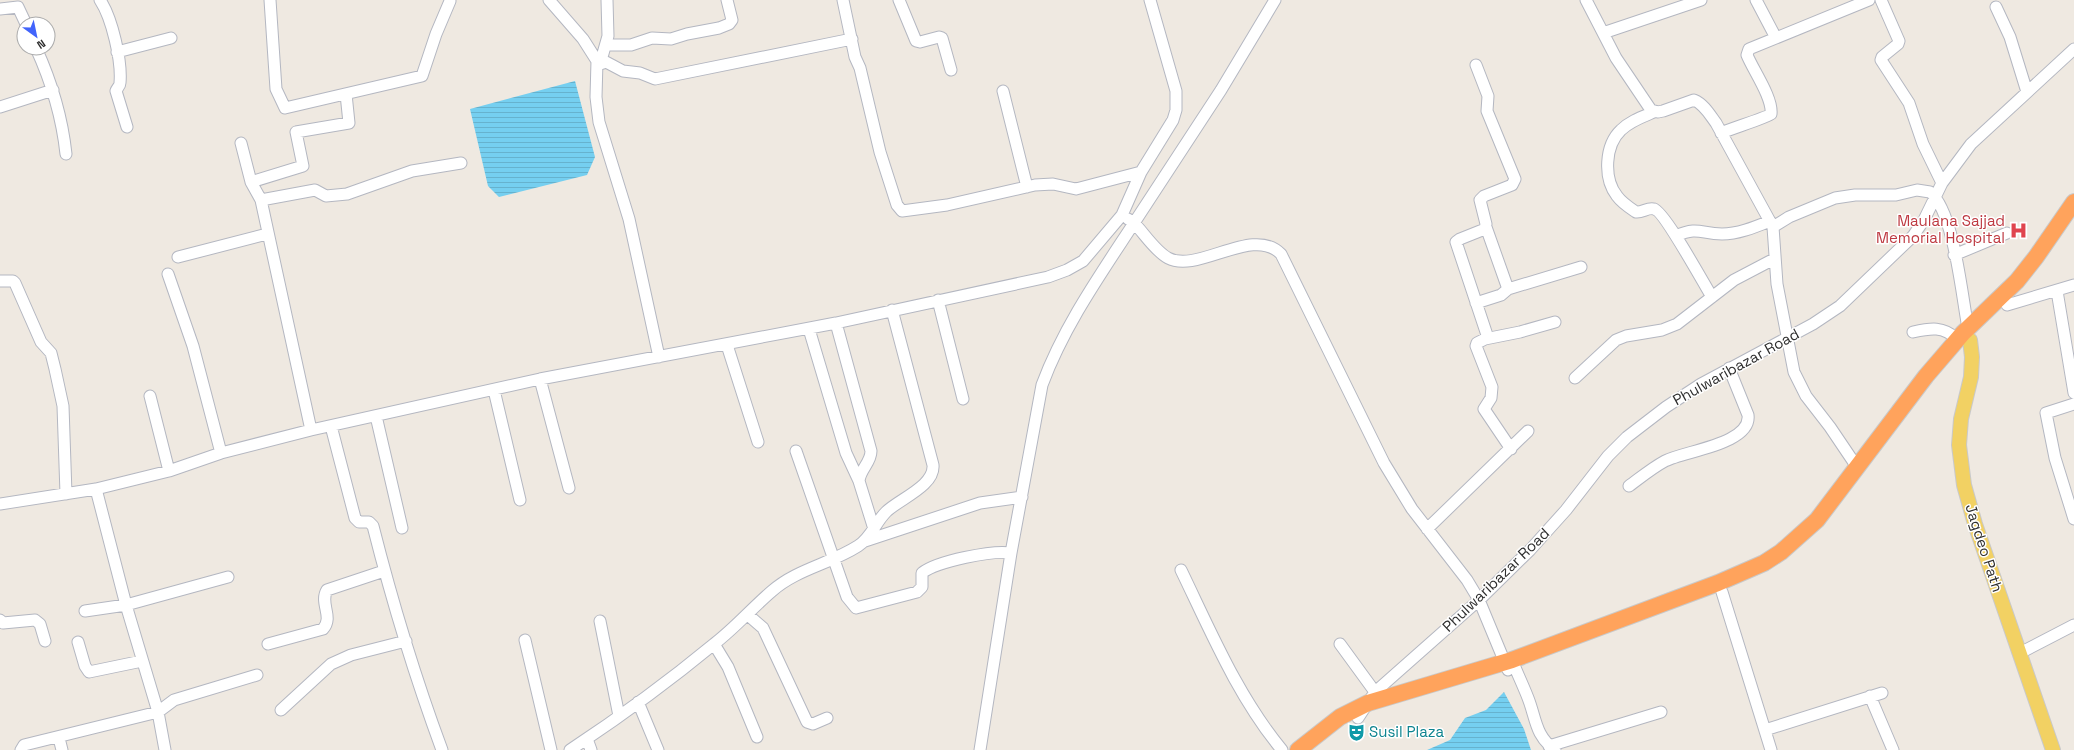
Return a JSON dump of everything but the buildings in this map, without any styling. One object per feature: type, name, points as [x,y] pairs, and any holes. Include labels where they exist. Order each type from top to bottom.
[{"type":"highway","points":[[1965,336],[2007,305],[2025,288],[2055,239],[2074,202]]},
{"type":"highway","points":[[1313,750],[1358,718],[1386,706],[1510,665],[1604,630],[1745,572],[1781,552],[1817,520],[1857,467],[1879,445],[1934,382],[1965,336],[2074,220]]},
{"type":"highway","points":[[1604,630],[1722,592],[1768,572],[1805,546],[1824,527],[1879,445]]},
{"type":"highway","points":[[1298,750],[1340,717],[1372,697],[1510,665]]},
{"type":"main road","name":"Jagdeo Path","points":[[1965,336],[1972,357],[1971,377],[1961,419],[1959,445],[1964,485],[1975,524],[2052,750]]},
{"type":"street","points":[[100,0],[108,16],[117,52],[120,83],[116,91],[127,127]]},
{"type":"street","points":[[270,0],[276,89],[284,108],[422,76],[436,34],[452,0]]},
{"type":"street","points":[[549,0],[583,39],[599,64]]},
{"type":"street","points":[[607,0],[609,30],[607,45],[599,64],[596,97],[598,122],[629,219],[659,357]]},
{"type":"street","points":[[607,45],[631,45],[652,38],[668,40],[687,34],[723,27],[732,20],[728,0]]},
{"type":"street","points":[[843,0],[880,152],[900,210],[906,212],[947,205],[1027,187],[1053,184],[1076,189],[1141,172]]},
{"type":"street","points":[[899,0],[916,41],[920,42],[939,37],[942,38],[951,70]]},
{"type":"street","points":[[0,504],[96,489],[169,471],[220,454],[311,430],[540,379],[809,329],[1048,276],[1068,270],[1083,260],[1122,215],[1141,172],[1170,125],[1176,110],[1177,101],[1174,82],[1150,0]]},
{"type":"street","points":[[980,750],[1011,553],[1042,385],[1051,362],[1070,322],[1221,90],[1275,0]]},
{"type":"street","points":[[1586,0],[1602,33],[1640,96],[1654,112]]},
{"type":"street","points":[[1602,33],[1701,0]]},
{"type":"street","points":[[1756,0],[1776,38]]},
{"type":"street","points":[[1721,133],[1768,117],[1771,114],[1771,106],[1747,52],[1753,46],[1868,0]]},
{"type":"street","points":[[1881,0],[1899,41],[1898,44],[1882,56],[1881,60],[1909,103],[1923,144],[1942,183]]},
{"type":"street","points":[[0,9],[18,7],[22,16]]},
{"type":"street","points":[[1996,7],[2010,38],[2027,92]]},
{"type":"street","points":[[117,52],[171,38]]},
{"type":"street","points":[[599,64],[607,62],[623,71],[640,73],[655,79],[852,39]]},
{"type":"street","name":"Phulwaribazar Road","points":[[1358,718],[1372,697],[1479,600],[1530,550],[1566,510],[1608,456],[1627,437],[1682,395],[1729,368],[1813,324],[1840,306],[1898,251],[1918,228],[1942,183],[1971,144],[2074,49]]},
{"type":"street","points":[[39,56],[53,90],[62,121],[66,154]]},
{"type":"street","points":[[1476,65],[1488,96],[1486,108],[1515,179],[1512,185],[1484,196],[1480,200],[1486,227],[1508,289]]},
{"type":"street","points":[[0,108],[53,90]]},
{"type":"street","points":[[1002,91],[1027,187]]},
{"type":"street","points":[[250,182],[303,166],[296,132],[349,123],[346,94]]},
{"type":"street","points":[[1712,297],[1676,236],[1655,209],[1636,212],[1622,201],[1615,192],[1610,177],[1608,154],[1614,138],[1620,131],[1633,120],[1654,112],[1663,112],[1694,100],[1702,104],[1721,133],[1771,224],[1777,284],[1792,364],[1800,386],[1857,467]]},
{"type":"street","points":[[241,143],[250,182],[261,200],[267,234],[311,430]]},
{"type":"street","points":[[261,200],[315,190],[326,196],[341,195],[412,170],[461,163]]},
{"type":"street","points":[[1676,236],[1692,230],[1712,234],[1732,233],[1771,224],[1809,208],[1845,196],[1896,195],[1917,190],[1930,192],[1935,196],[1944,214],[1954,255],[1965,336],[1940,328],[1929,328],[1913,332]]},
{"type":"street","points":[[1122,215],[1134,223],[1163,254],[1176,261],[1195,259],[1262,244],[1275,248],[1281,254],[1384,463],[1401,493],[1467,580],[1479,600],[1528,699],[1538,733],[1552,748],[1661,712]]},
{"type":"street","points":[[1486,227],[1482,231],[1460,239],[1456,242],[1488,338]]},
{"type":"street","points":[[1954,255],[2007,233]]},
{"type":"street","points":[[178,257],[267,234]]},
{"type":"street","points":[[1575,378],[1616,340],[1626,336],[1645,334],[1672,326],[1747,272],[1774,259]]},
{"type":"street","points":[[1476,303],[1501,295],[1508,289],[1581,268]]},
{"type":"street","points":[[168,274],[193,346],[220,454]]},
{"type":"street","points":[[0,281],[13,281],[15,283],[41,342],[51,354],[63,406],[66,494]]},
{"type":"street","points":[[2007,305],[2074,285]]},
{"type":"street","points":[[2057,291],[2069,342],[2074,393]]},
{"type":"street","points":[[938,300],[963,399]]},
{"type":"street","points":[[865,541],[891,507],[924,484],[932,476],[934,470],[892,310]]},
{"type":"street","points":[[1510,449],[1484,408],[1491,398],[1492,386],[1476,346],[1480,341],[1488,338],[1520,332],[1556,322]]},
{"type":"street","points":[[836,323],[871,451],[871,458],[860,475],[859,481]]},
{"type":"street","points":[[809,329],[846,453],[859,481],[874,529]]},
{"type":"street","points":[[727,345],[758,442]]},
{"type":"street","points":[[1629,486],[1665,461],[1711,447],[1743,430],[1749,421],[1748,415],[1729,368]]},
{"type":"street","points":[[540,379],[569,488]]},
{"type":"street","points":[[494,390],[520,500]]},
{"type":"street","points":[[150,396],[169,471]]},
{"type":"street","points":[[2074,404],[2046,413],[2055,458],[2074,519]]},
{"type":"street","points":[[376,416],[402,528]]},
{"type":"street","points":[[331,426],[356,518],[358,521],[369,522],[373,526],[384,571],[420,689],[442,750]]},
{"type":"street","points":[[1427,529],[1528,431]]},
{"type":"street","points":[[796,451],[832,558],[849,602],[856,608],[860,609],[916,592],[922,587],[922,573],[933,567],[996,551],[1011,553]]},
{"type":"street","points":[[96,489],[126,606],[158,712],[165,750]]},
{"type":"street","points":[[570,750],[619,716],[714,644],[748,615],[772,591],[786,581],[865,541],[980,503],[1022,497]]},
{"type":"street","points":[[1181,570],[1238,685],[1262,723],[1282,750]]},
{"type":"street","points":[[268,644],[324,629],[328,620],[324,601],[327,590],[384,571]]},
{"type":"street","points":[[85,611],[126,606],[228,577]]},
{"type":"street","points":[[1722,592],[1770,750]]},
{"type":"street","points":[[748,615],[763,628],[807,722],[813,724],[827,718]]},
{"type":"street","points":[[0,620],[3,623],[36,620],[40,624],[44,641]]},
{"type":"street","points":[[600,621],[619,716]]},
{"type":"street","points":[[2020,653],[2074,625]]},
{"type":"street","points":[[525,640],[551,750]]},
{"type":"street","points":[[78,642],[85,666],[89,672],[142,661]]},
{"type":"street","points":[[281,710],[331,664],[351,655],[406,642]]},
{"type":"street","points":[[714,644],[728,667],[757,737]]},
{"type":"street","points":[[1340,644],[1372,697]]},
{"type":"street","points":[[22,750],[24,745],[59,738],[158,712],[174,700],[257,675]]},
{"type":"street","points":[[1765,730],[1882,693]]},
{"type":"street","points":[[1870,696],[1893,750]]},
{"type":"street","points":[[638,702],[658,750]]},
{"type":"street","points":[[59,738],[62,750]]},
{"type":"street","points":[[587,739],[591,750]]},
{"type":"water","points":[[575,81],[595,157],[587,175],[499,197],[488,186],[470,109]]},
{"type":"water","points":[[1504,692],[1524,729],[1531,750],[1427,750],[1450,740],[1465,718],[1486,710]]},
{"type":"place","name":"Maulana Sajjad Memorial Hospital","points":[[2018,230]]},
{"type":"place","name":"Susil Plaza","points":[[1356,732]]}]
